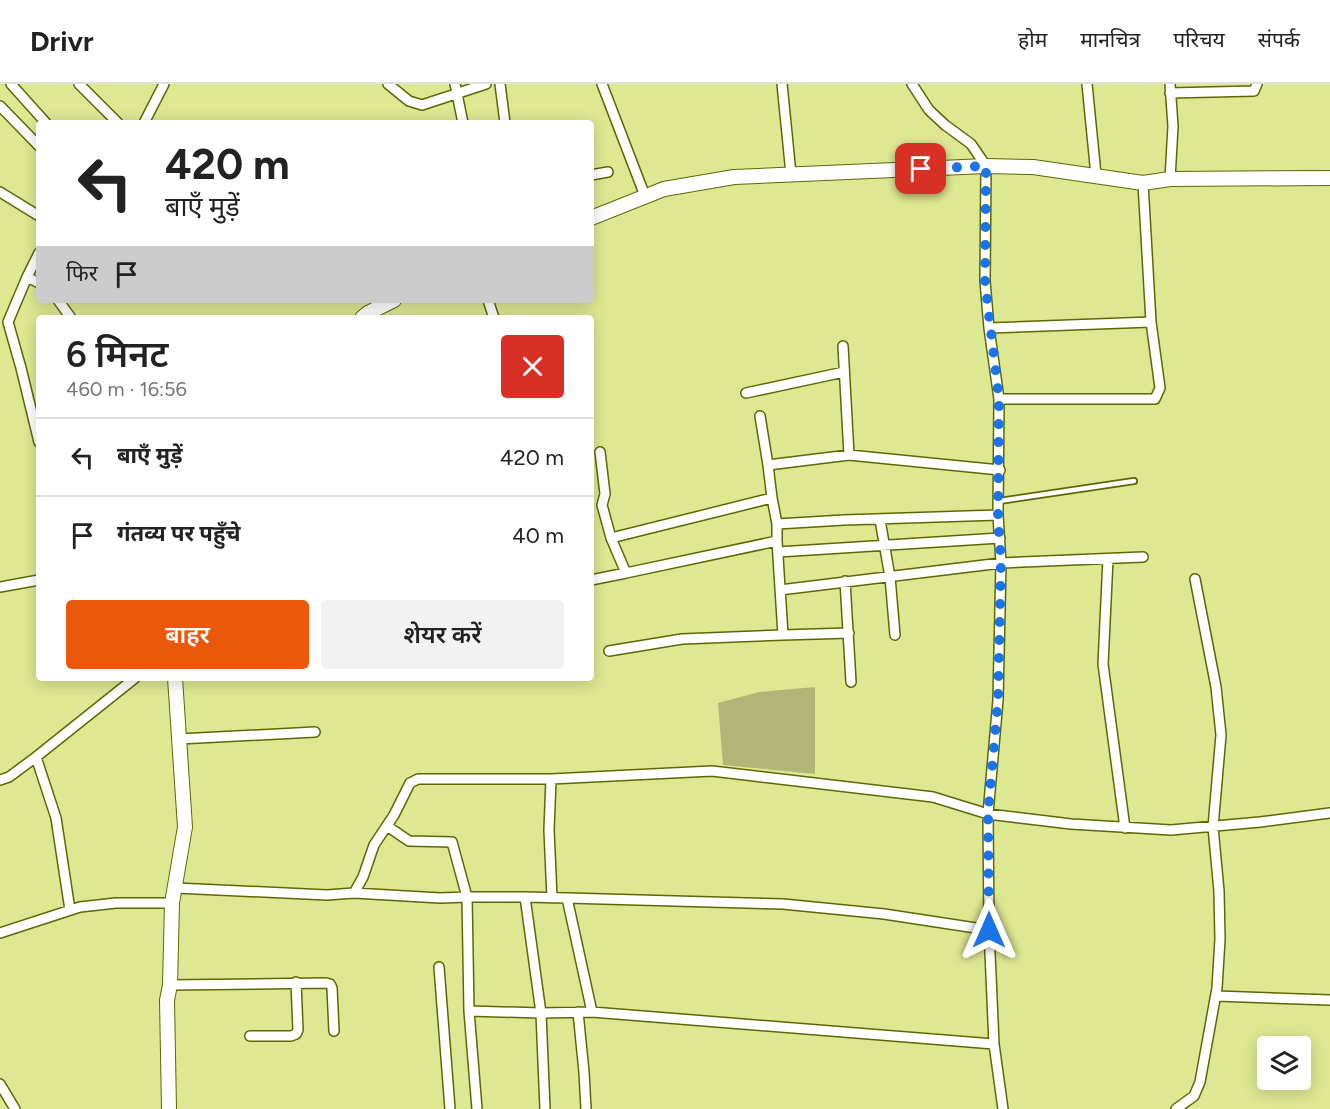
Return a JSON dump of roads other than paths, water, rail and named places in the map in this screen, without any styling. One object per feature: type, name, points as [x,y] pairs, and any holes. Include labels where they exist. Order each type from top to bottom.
[{"type":"street","points":[[11,84],[43,120]]},
{"type":"street","points":[[79,84],[115,120]]},
{"type":"street","points":[[146,120],[164,84]]},
{"type":"street","points":[[388,84],[409,101],[422,105],[486,84]]},
{"type":"street","points":[[455,84],[461,120]]},
{"type":"street","points":[[500,84],[506,120]]},
{"type":"street","points":[[602,84],[645,196]]},
{"type":"street","points":[[782,84],[791,174]]},
{"type":"street","points":[[912,84],[929,110],[971,144],[986,166],[985,281],[999,399],[998,515],[1001,563],[998,700],[988,814],[989,930],[994,1044],[1003,1109]]},
{"type":"street","points":[[1087,84],[1096,175]]},
{"type":"street","points":[[1170,179],[1173,126],[1170,88],[1254,91],[1257,84]]},
{"type":"street","points":[[0,106],[36,143]]},
{"type":"street","points":[[594,217],[664,189],[734,177],[986,166],[1033,167],[1143,183],[1170,179],[1330,178]]},
{"type":"street","points":[[594,174],[608,172]]},
{"type":"street","points":[[999,399],[1155,399],[1160,388],[1151,322],[1143,183]]},
{"type":"street","points":[[0,192],[36,214]]},
{"type":"street","points":[[36,259],[8,322],[36,430]]},
{"type":"street","points":[[27,277],[36,282]]},
{"type":"street","points":[[366,315],[388,303]]},
{"type":"street","points":[[989,328],[1151,322]]},
{"type":"street","points":[[843,346],[849,455]]},
{"type":"street","points":[[746,393],[844,372]]},
{"type":"street","points":[[760,416],[777,524],[783,635]]},
{"type":"street","points":[[600,452],[605,494],[602,505],[611,538],[626,573]]},
{"type":"street","points":[[768,465],[849,455],[1000,470]]},
{"type":"street","points":[[611,538],[772,498]]},
{"type":"street","points":[[777,524],[998,515]]},
{"type":"street","points":[[880,520],[890,577],[895,635]]},
{"type":"street","points":[[778,552],[1000,538]]},
{"type":"street","points":[[594,579],[777,541]]},
{"type":"street","points":[[780,590],[1001,563],[1143,557]]},
{"type":"street","points":[[1108,559],[1103,664],[1125,828]]},
{"type":"street","points":[[1176,1109],[1194,1096],[1200,1082],[1216,996],[1220,939],[1219,891],[1213,826],[1221,735],[1219,710],[1195,579]]},
{"type":"street","points":[[0,587],[36,581]]},
{"type":"street","points":[[845,581],[851,681]]},
{"type":"street","points":[[609,651],[682,639],[849,633]]},
{"type":"street","points":[[0,780],[9,777],[36,757],[123,681]]},
{"type":"street","points":[[169,1109],[167,1000],[170,985],[172,903],[185,827],[175,681]]},
{"type":"street","points":[[179,738],[315,732]]},
{"type":"street","points":[[36,757],[56,818],[70,910]]},
{"type":"street","points":[[354,893],[363,877],[374,845],[410,783],[418,778],[551,778],[711,771],[933,797],[988,814],[1071,824],[1171,830],[1330,813]]},
{"type":"street","points":[[551,778],[549,830],[552,898]]},
{"type":"street","points":[[387,826],[409,841],[452,842],[468,897],[469,1011],[477,1109]]},
{"type":"street","points":[[176,888],[440,898],[525,897],[783,904],[884,914],[989,930]]},
{"type":"street","points":[[525,897],[541,1013],[545,1109]]},
{"type":"street","points":[[567,898],[592,1012]]},
{"type":"street","points":[[0,933],[80,907],[116,903],[172,903]]},
{"type":"street","points":[[439,968],[450,1109]]},
{"type":"street","points":[[170,985],[296,982],[330,984],[334,1031]]},
{"type":"street","points":[[250,1036],[296,1034],[298,1030],[296,982]]},
{"type":"street","points":[[1216,996],[1330,1000]]},
{"type":"street","points":[[469,1011],[592,1012],[994,1044]]},
{"type":"street","points":[[578,1012],[586,1109]]},
{"type":"street","points":[[0,1084],[15,1109]]},
{"type":"lane","points":[[999,501],[1134,482]]}]
